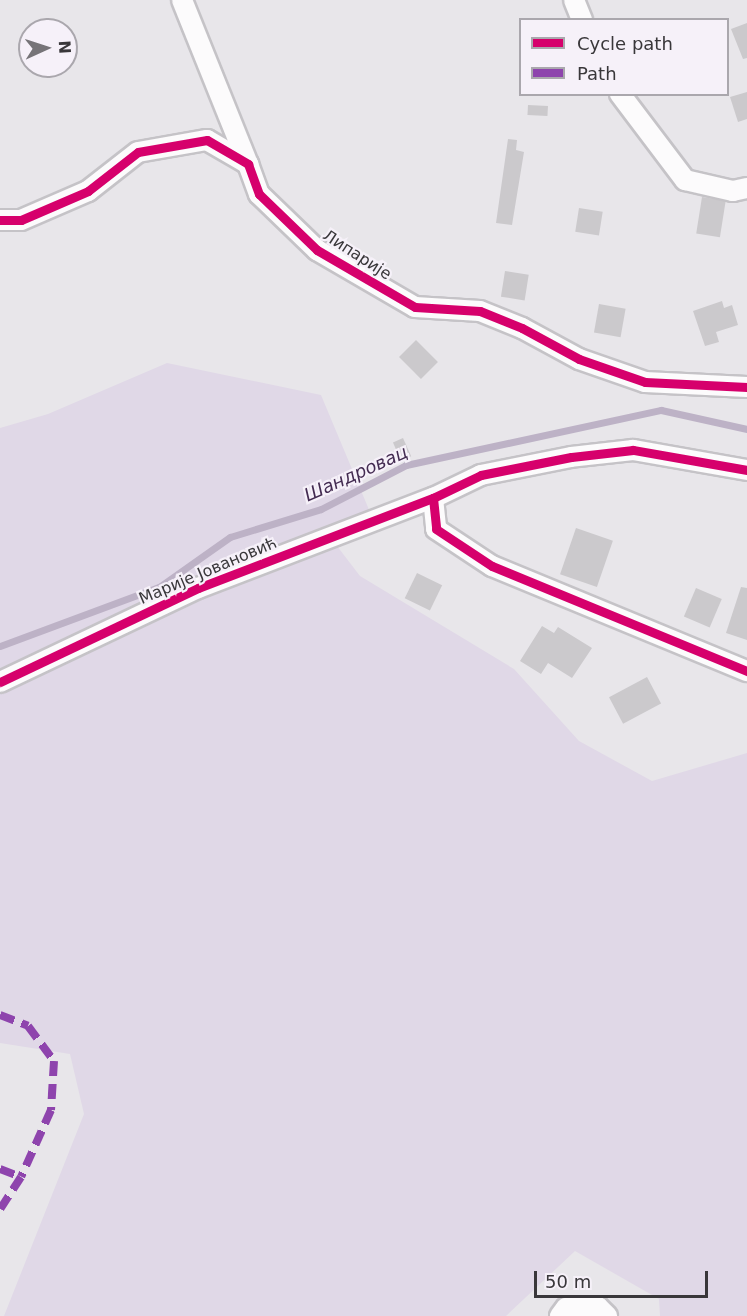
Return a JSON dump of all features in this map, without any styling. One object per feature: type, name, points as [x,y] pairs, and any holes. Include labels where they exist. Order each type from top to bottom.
[{"type":"street","name":"Липарије","points":[[182,0],[259,194],[317,250],[415,307],[480,311],[522,328],[579,359],[645,382],[747,387]]},
{"type":"street","points":[[574,0],[581,18]]},
{"type":"street","points":[[622,96],[685,180],[733,191],[747,188]]},
{"type":"street","points":[[0,220],[21,220],[88,191],[138,152],[207,140],[249,164]]},
{"type":"street","name":"Марије Јовановић","points":[[0,682],[198,588],[433,498],[482,476],[571,457],[633,450],[747,470]]},
{"type":"street","points":[[433,498],[436,529],[492,566],[747,671]]},
{"type":"street","points":[[560,1316],[566,1308],[598,1307],[607,1316]]},
{"type":"shaded area","points":[[167,363],[321,395],[375,524],[337,546],[360,576],[514,669],[579,741],[652,781],[747,753],[747,1316],[660,1316],[659,1299],[575,1251],[506,1316],[4,1316],[84,1114],[70,1054],[0,1043],[0,428],[48,414]]},
{"type":"building","points":[[747,23],[747,58],[743,59],[731,29]]},
{"type":"building","points":[[747,92],[747,119],[738,122],[730,97]]},
{"type":"building","points":[[528,105],[548,106],[547,116],[527,115]]},
{"type":"building","points":[[508,139],[517,140],[516,150],[524,152],[512,225],[496,223]]},
{"type":"building","points":[[702,197],[726,201],[720,237],[696,234]]},
{"type":"building","points":[[579,208],[603,212],[599,235],[575,232]]},
{"type":"building","points":[[505,271],[529,275],[525,300],[501,297]]},
{"type":"building","points":[[722,301],[724,308],[732,305],[738,325],[716,332],[719,342],[705,346],[693,311]]},
{"type":"building","points":[[599,304],[626,309],[621,337],[594,333]]},
{"type":"building","points":[[416,340],[438,362],[421,379],[399,357]]},
{"type":"building","points":[[403,438],[411,456],[401,461],[393,442]]},
{"type":"building","points":[[576,528],[613,541],[597,587],[560,574]]},
{"type":"building","points":[[417,573],[442,585],[430,610],[405,598]]},
{"type":"building","points":[[741,587],[747,588],[747,640],[726,633]]},
{"type":"building","points":[[696,588],[722,599],[710,627],[684,617]]},
{"type":"building","points":[[542,626],[554,633],[558,627],[592,648],[572,678],[548,663],[541,674],[520,661]]},
{"type":"building","points":[[647,677],[661,703],[623,724],[609,697]]},
{"type":"waterway","name":"Шандровац","points":[[0,646],[159,587],[230,537],[321,509],[406,465],[661,410],[747,429]]},
{"type":"marked path","points":[[0,1015],[28,1026],[54,1061],[51,1110],[21,1177]]},
{"type":"marked path","points":[[0,1169],[21,1177],[0,1209]]},
{"type":"cycle path","points":[[0,220],[21,220],[88,191],[138,152],[207,140],[248,164],[259,194],[317,250],[415,307],[480,311],[522,328],[579,359],[645,382],[747,387]]},
{"type":"cycle path","points":[[747,470],[633,450],[571,457],[481,475],[433,498],[436,529],[492,566],[747,671]]},
{"type":"cycle path","points":[[0,682],[198,588],[433,498]]}]
